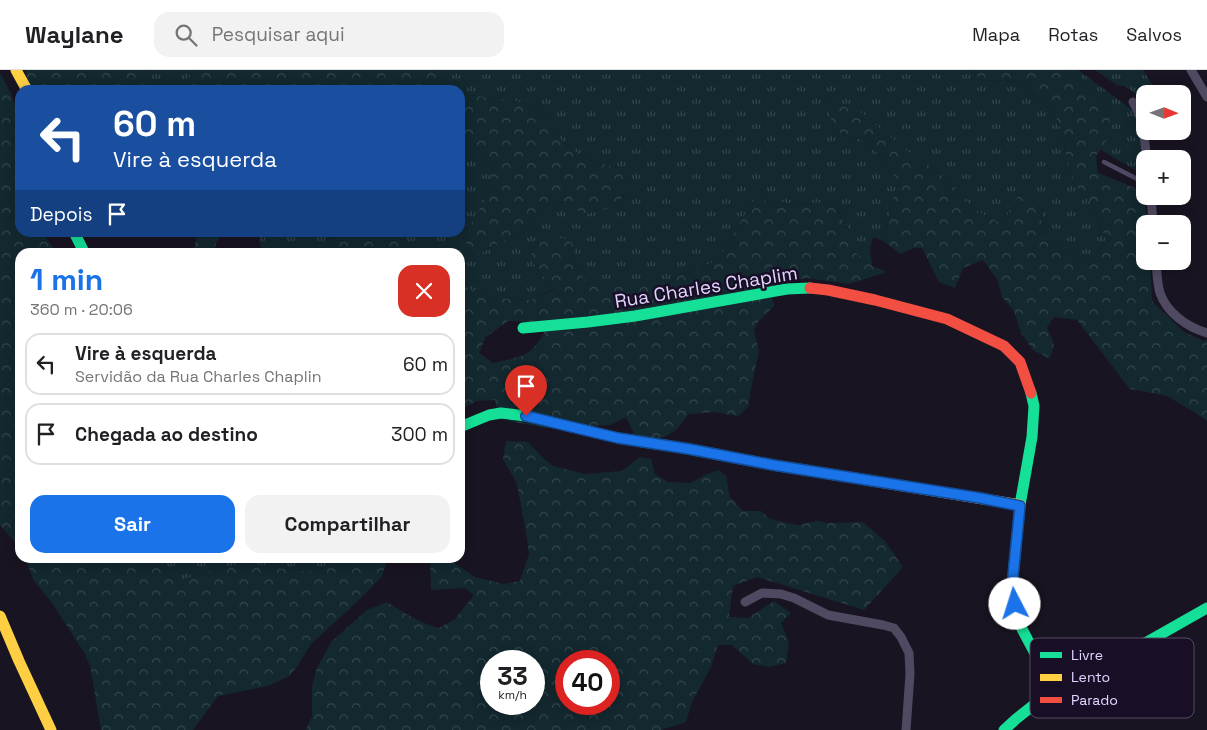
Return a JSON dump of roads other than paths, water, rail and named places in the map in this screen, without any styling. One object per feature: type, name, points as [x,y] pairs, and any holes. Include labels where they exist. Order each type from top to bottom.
[{"type":"street","points":[[16,70],[24,85]]},
{"type":"street","points":[[1191,70],[1207,97]]},
{"type":"street","points":[[1133,102],[1141,117],[1146,150]]},
{"type":"street","points":[[1157,270],[1160,294],[1167,305],[1178,318],[1193,328],[1207,333]]},
{"type":"street","name":"Rua Charles Chaplim","points":[[523,328],[635,316],[787,289],[810,288],[875,300],[947,319],[1004,346],[1020,362],[1030,385],[1034,406],[1032,436],[1020,506],[1013,576],[1015,604],[1022,629],[1030,644]]},
{"type":"street","points":[[465,425],[488,415],[501,413],[519,415],[618,438],[1020,506]]},
{"type":"street","points":[[745,602],[762,593],[781,594],[794,598],[828,615],[883,624],[894,628],[901,637],[908,653],[910,674],[906,730]]},
{"type":"street","points":[[1153,638],[1207,608]]},
{"type":"street","points":[[0,616],[52,730]]},
{"type":"street","points":[[1004,730],[1030,707]]},
{"type":"lane","points":[[1104,162],[1136,178]]}]
